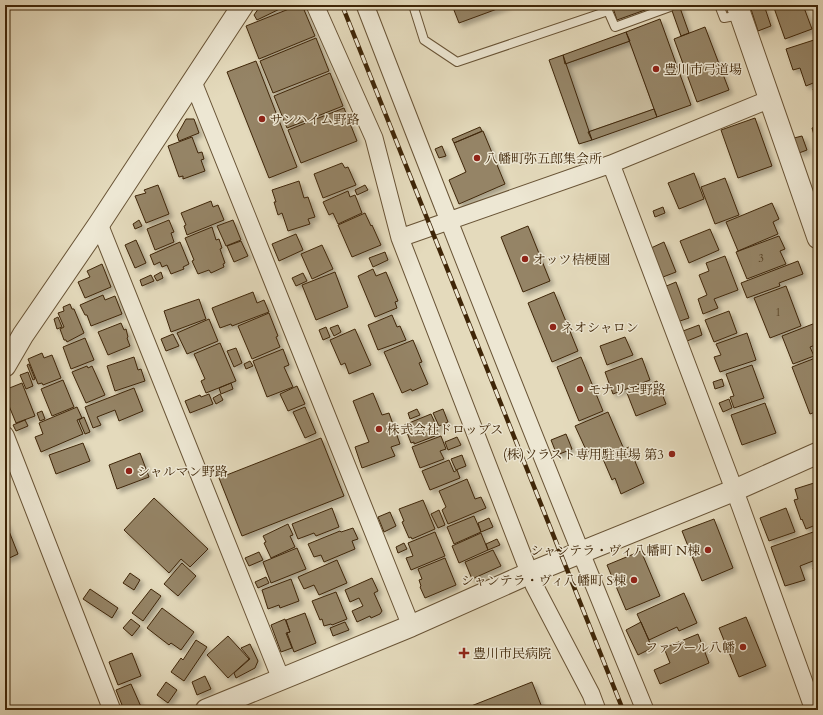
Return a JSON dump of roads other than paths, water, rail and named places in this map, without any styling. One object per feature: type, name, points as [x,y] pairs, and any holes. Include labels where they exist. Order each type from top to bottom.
[{"type":"street","points":[[5,366],[23,335],[99,224],[242,5]]},
{"type":"street","points":[[315,5],[374,138],[400,238],[534,585],[597,710]]},
{"type":"street","points":[[365,5],[449,222],[644,710]]},
{"type":"street","points":[[738,10],[818,238]]},
{"type":"street","points":[[193,82],[411,626]]},
{"type":"street","points":[[400,238],[611,164],[770,99]]},
{"type":"street","points":[[611,164],[735,490],[814,710]]},
{"type":"street","points":[[99,224],[281,679]]},
{"type":"street","points":[[5,435],[112,710]]},
{"type":"street","points":[[206,710],[411,626],[530,573],[735,490],[818,454]]},
{"type":"lane","points":[[413,5],[424,40],[457,62],[608,11],[615,27],[670,8]]},
{"type":"lane","points":[[719,5],[724,18],[738,10]]},
{"type":"railway","points":[[342,5],[623,710]]},
{"type":"place","name":"豊川市弓道場","points":[[656,69]]},
{"type":"place","name":"サンハイム野路","points":[[262,119]]},
{"type":"place","name":"八幡町弥五郎集会所","points":[[477,158]]},
{"type":"place","name":"オッツ桔梗園","points":[[525,259]]},
{"type":"place","name":"ネオシャロン","points":[[553,327]]},
{"type":"place","name":"モナリエ野路","points":[[580,389]]},
{"type":"place","name":"株式会社ドロップス","points":[[379,429]]},
{"type":"place","name":"(株)ソラスト専用駐車場 第3","points":[[672,454]]},
{"type":"place","name":"シャルマン野路","points":[[129,471]]},
{"type":"place","name":"シャンテラ・ヴィ八幡町 N棟","points":[[708,550]]},
{"type":"place","name":"シャンテラ・ヴィ八幡町 S棟","points":[[634,580]]},
{"type":"place","name":"ファブール八幡","points":[[743,647]]},
{"type":"place","name":"豊川市民病院","points":[[464,653]]}]
